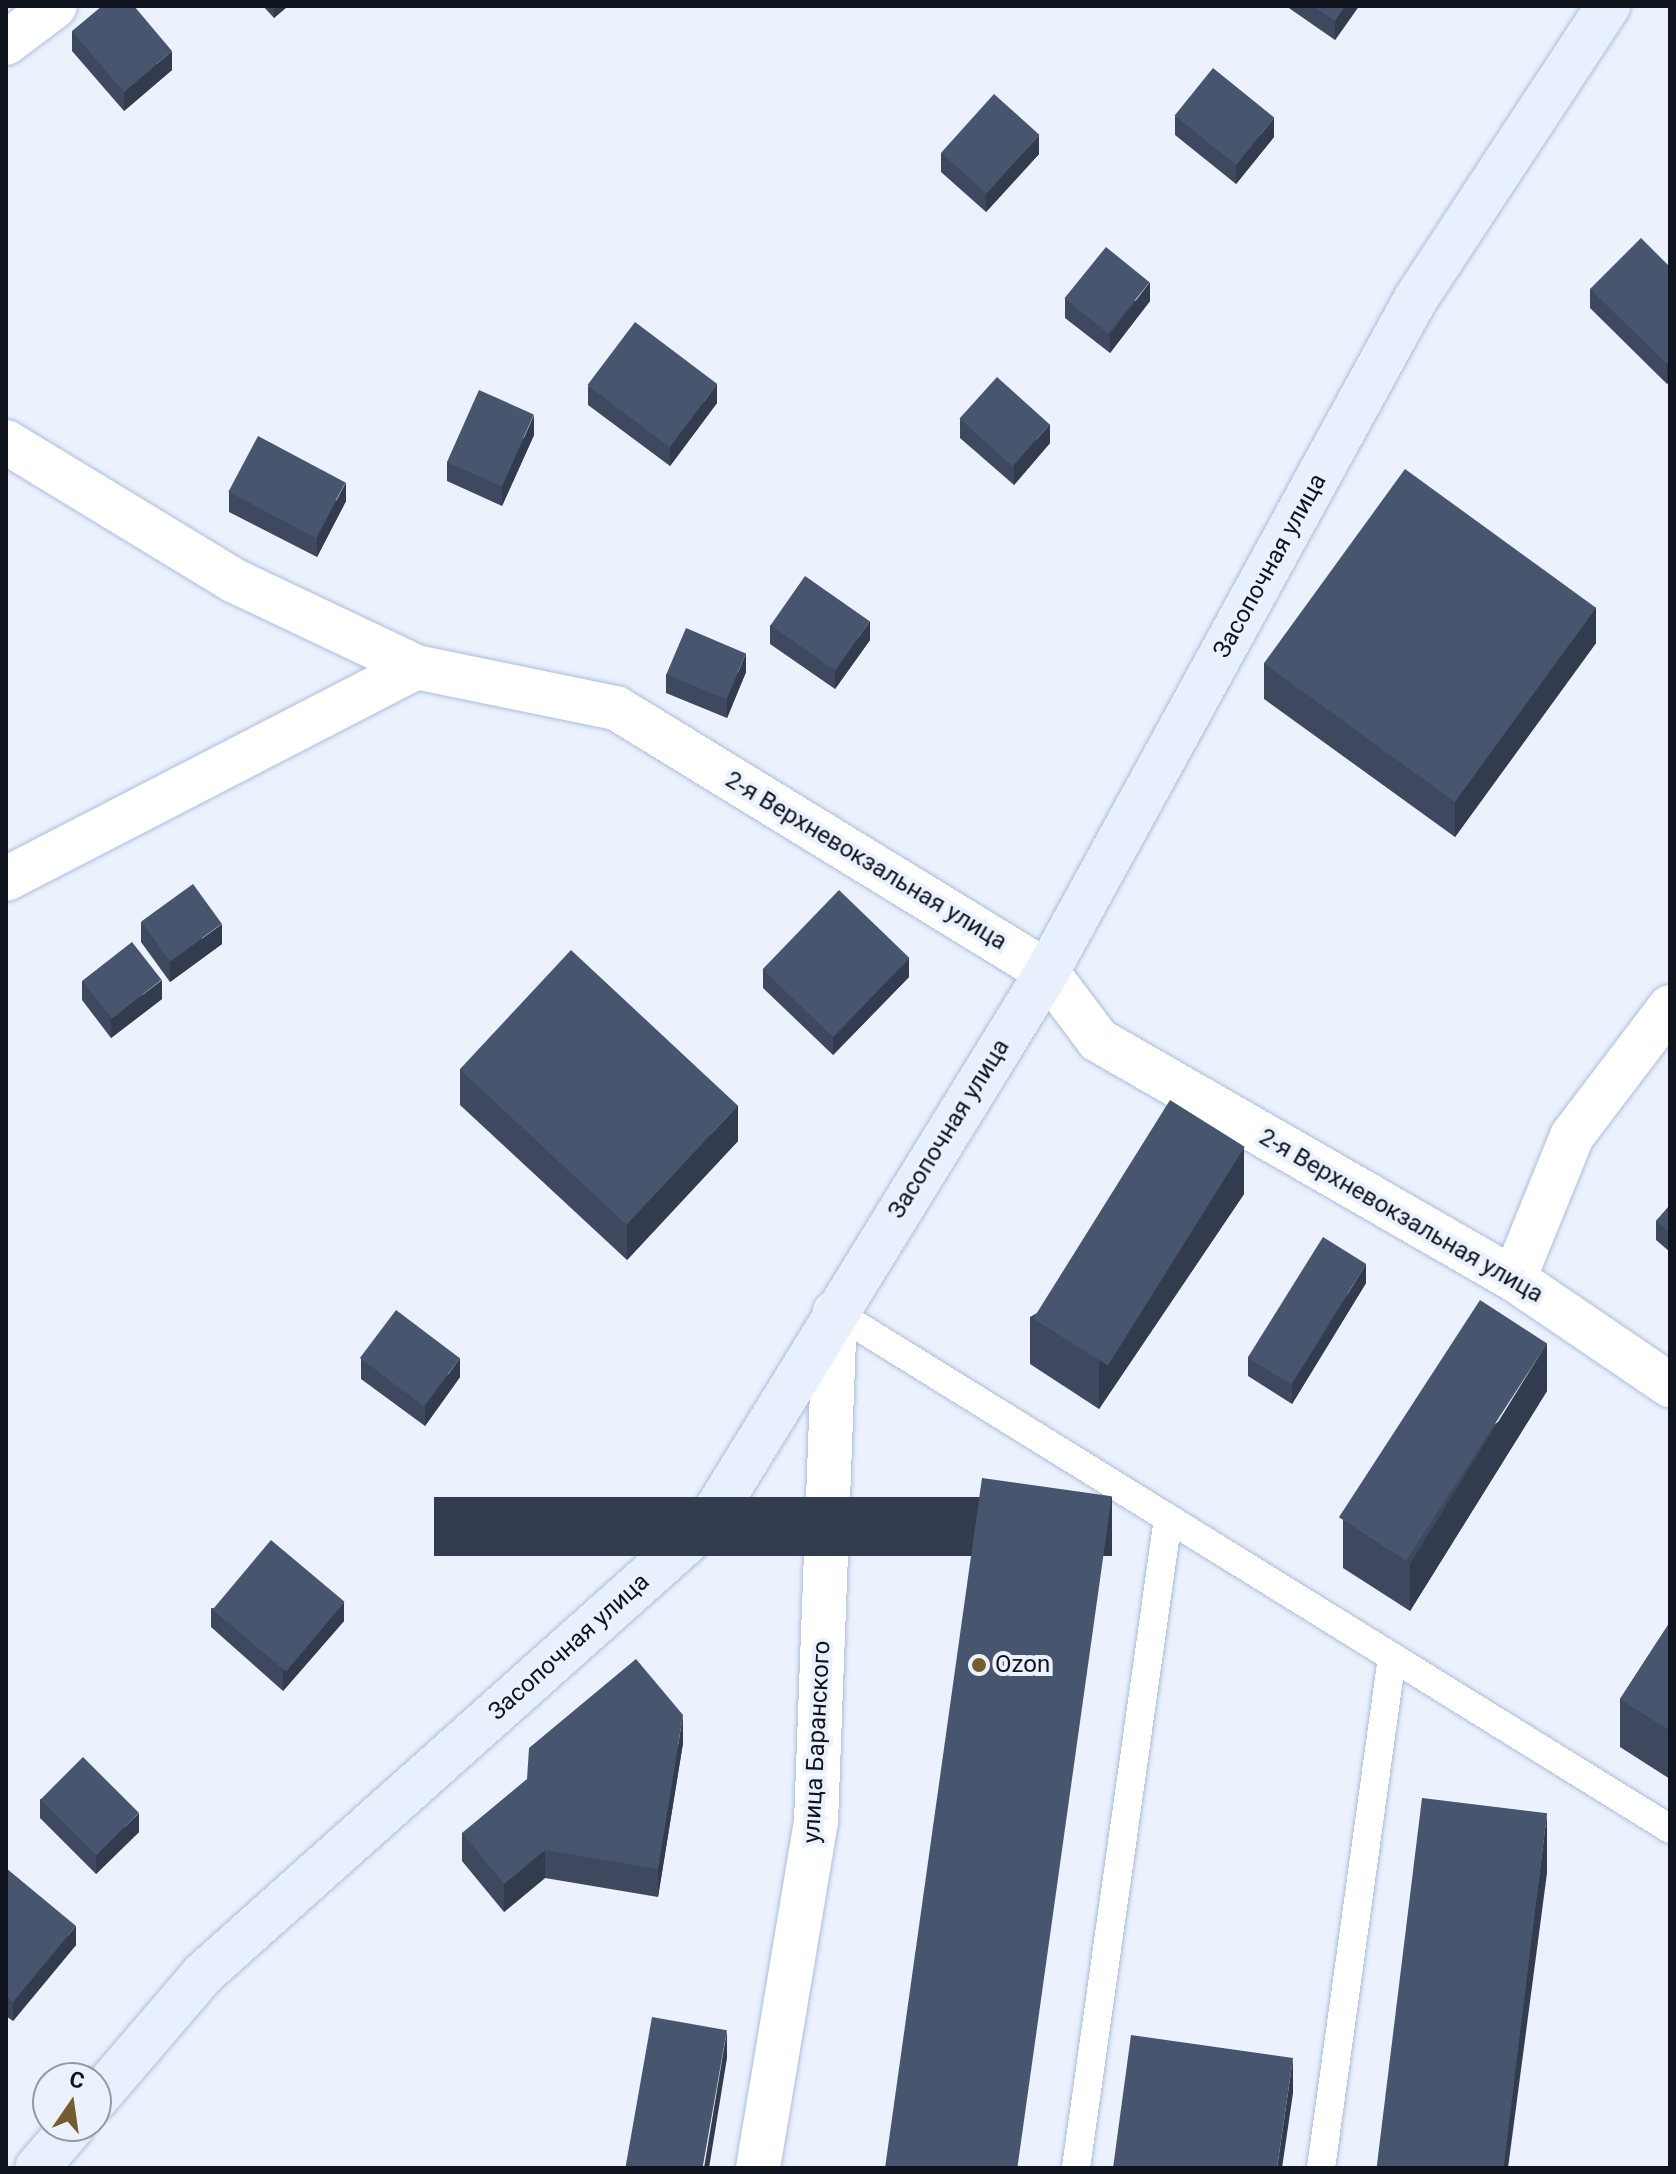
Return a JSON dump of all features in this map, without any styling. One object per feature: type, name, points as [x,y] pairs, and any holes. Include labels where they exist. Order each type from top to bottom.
[{"type":"street","points":[[6,43],[55,6]]},
{"type":"street","name":"Засопочная улица","points":[[112,2080],[203,1974],[708,1523],[1047,972],[1415,300],[1608,6]]},
{"type":"street","name":"2-я Верхневокзальная улица","points":[[6,442],[235,581],[416,667],[616,708],[1047,972],[1098,1040],[1514,1279],[1670,1385]]},
{"type":"street","points":[[6,879],[416,667]]},
{"type":"street","points":[[1514,1279],[1572,1136],[1670,1007]]},
{"type":"street","name":"улица Баранского","points":[[758,2168],[816,1822],[835,1312]]},
{"type":"street","points":[[37,2168],[59,2142]]},
{"type":"lane","points":[[835,1312],[1670,1829]]},
{"type":"lane","points":[[1076,2168],[1168,1518]]},
{"type":"lane","points":[[1321,2168],[1392,1657]]},
{"type":"building","points":[[102,6],[134,6],[172,51],[124,92],[72,31]]},
{"type":"building","points":[[1313,6],[1345,6],[1335,21]]},
{"type":"building","points":[[1213,68],[1274,118],[1236,165],[1175,115]]},
{"type":"building","points":[[994,94],[1039,135],[986,194],[941,153]]},
{"type":"building","points":[[1641,238],[1670,267],[1670,361],[1667,364],[1590,289]]},
{"type":"building","points":[[1106,247],[1150,282],[1108,334],[1064,298]]},
{"type":"building","points":[[635,322],[717,384],[670,447],[587,385]]},
{"type":"building","points":[[997,377],[1050,425],[1012,466],[960,419]]},
{"type":"building","points":[[479,390],[534,414],[502,487],[447,462]]},
{"type":"building","points":[[258,436],[345,482],[316,538],[228,492]]},
{"type":"building","points":[[1405,469],[1596,608],[1455,802],[1264,663]]},
{"type":"building","points":[[805,576],[870,621],[835,670],[771,625]]},
{"type":"building","points":[[686,628],[746,653],[726,699],[666,674]]},
{"type":"building","points":[[193,884],[222,924],[170,961],[141,922]]},
{"type":"building","points":[[839,890],[909,958],[833,1037],[763,969]]},
{"type":"building","points":[[132,942],[162,980],[112,1019],[82,981]]},
{"type":"building","points":[[571,950],[738,1105],[627,1225],[460,1069]]},
{"type":"building","points":[[1170,1100],[1245,1147],[1108,1365],[1033,1319]]},
{"type":"building","points":[[1670,1205],[1670,1233],[1656,1221]]},
{"type":"building","points":[[1323,1237],[1366,1264],[1291,1384],[1248,1357]]},
{"type":"building","points":[[1480,1300],[1547,1344],[1406,1561],[1339,1517]]},
{"type":"building","points":[[396,1310],[460,1358],[424,1406],[360,1358]]},
{"type":"building","points":[[982,1478],[1112,1496],[1017,2168],[885,2168]]},
{"type":"building","points":[[271,1540],[345,1602],[286,1671],[213,1610]]},
{"type":"building","points":[[1670,1622],[1670,1731],[1620,1699]]},
{"type":"building","points":[[636,1659],[683,1715],[658,1869],[545,1850],[504,1884],[462,1833],[527,1779],[529,1748]]},
{"type":"building","points":[[83,1757],[139,1813],[96,1855],[41,1799]]},
{"type":"building","points":[[1422,1798],[1547,1813],[1504,2168],[1377,2168]]},
{"type":"building","points":[[6,1868],[76,1926],[13,2002],[6,1997]]},
{"type":"building","points":[[652,2017],[727,2030],[703,2168],[625,2168]]},
{"type":"building","points":[[1131,2035],[1293,2058],[1277,2168],[1113,2168]]},
{"type":"place","name":"Ozon","points":[[979,1665]]}]
